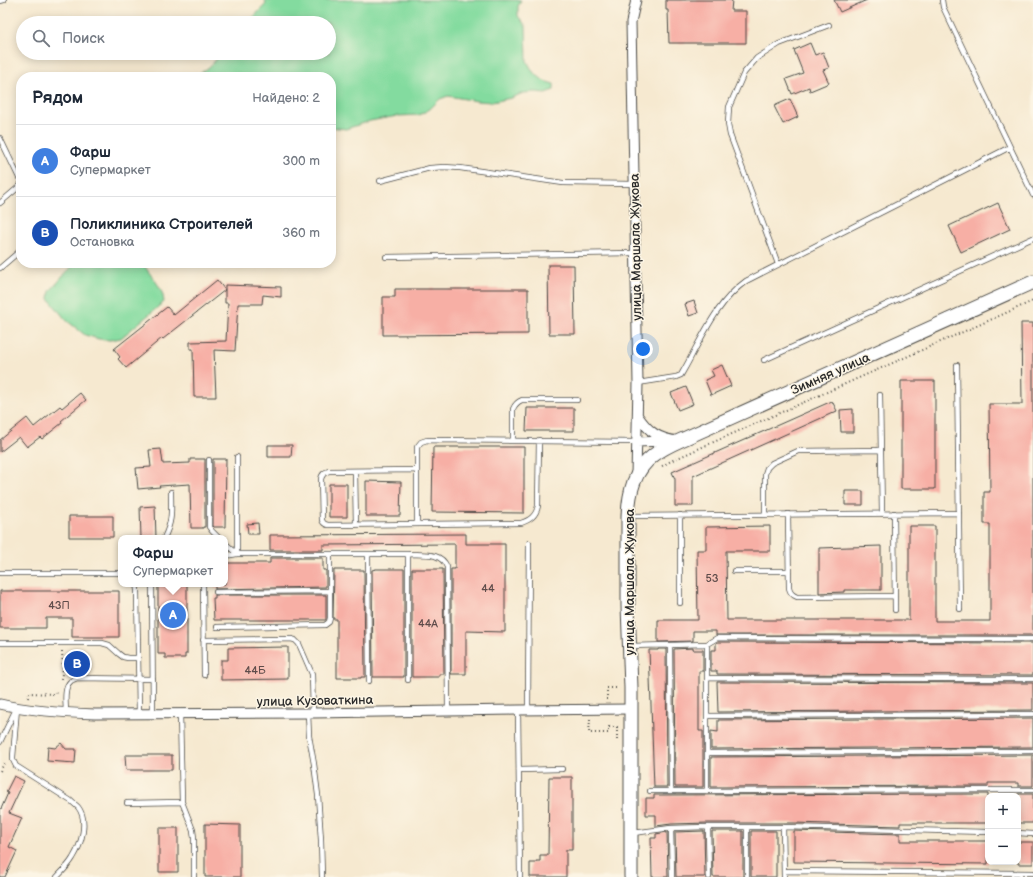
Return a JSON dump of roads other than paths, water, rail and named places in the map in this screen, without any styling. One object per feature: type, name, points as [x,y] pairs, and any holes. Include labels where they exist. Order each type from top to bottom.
[{"type":"main road","name":"Зимняя улица","points":[[636,476],[653,455],[679,441],[1033,282]]},
{"type":"main road","name":"улица Маршала Жукова","points":[[631,877],[631,710],[628,606],[628,516],[630,494],[636,476]]},
{"type":"street","name":"улица Маршала Жукова","points":[[636,0],[631,22],[638,383],[636,476]]},
{"type":"street","points":[[638,416],[653,433],[668,440],[679,441]]},
{"type":"street","points":[[637,442],[679,441]]},
{"type":"street","name":"улица Кузоваткина","points":[[0,704],[17,708],[66,713],[139,714],[590,709],[631,710]]},
{"type":"lane","points":[[0,1],[4,0]]},
{"type":"lane","points":[[942,0],[943,7],[1033,195]]},
{"type":"lane","points":[[778,264],[730,135],[728,124],[730,107],[744,73],[757,58],[779,44],[829,25]]},
{"type":"lane","points":[[0,138],[16,172]]},
{"type":"lane","points":[[638,383],[676,378],[681,375],[722,304],[737,287],[746,281],[1010,147]]},
{"type":"lane","points":[[380,181],[430,168],[444,167],[563,183],[634,184]]},
{"type":"lane","points":[[0,203],[16,189]]},
{"type":"lane","points":[[764,360],[1033,238]]},
{"type":"lane","points":[[386,257],[635,253]]},
{"type":"lane","points":[[0,268],[16,254]]},
{"type":"lane","points":[[957,365],[960,609]]},
{"type":"lane","points":[[880,395],[882,514]]},
{"type":"lane","points":[[513,440],[513,409],[518,402],[522,400],[577,400]]},
{"type":"lane","points":[[417,524],[417,447],[421,442],[427,440],[539,440],[637,442]]},
{"type":"lane","points":[[417,470],[325,472],[321,479],[322,520],[324,524],[521,523],[528,521],[533,518],[537,512],[538,506],[539,440]]},
{"type":"lane","points":[[765,515],[765,474],[767,468],[772,463],[798,451],[882,450]]},
{"type":"lane","points":[[237,457],[237,554]]},
{"type":"lane","points":[[209,460],[209,527],[216,535]]},
{"type":"lane","points":[[355,471],[356,525]]},
{"type":"lane","points":[[166,535],[171,520],[171,492]]},
{"type":"lane","points":[[628,516],[959,513]]},
{"type":"lane","points":[[788,514],[789,588],[790,593],[793,596],[895,596]]},
{"type":"lane","points":[[894,514],[895,610]]},
{"type":"lane","points":[[680,515],[680,602]]},
{"type":"lane","points":[[528,544],[528,710]]},
{"type":"lane","points":[[228,546],[237,554]]},
{"type":"lane","points":[[228,556],[237,554],[408,554],[434,555],[441,557],[447,567],[448,711]]},
{"type":"lane","points":[[216,627],[325,625],[329,622],[330,618],[330,554]]},
{"type":"lane","points":[[368,554],[369,681]]},
{"type":"lane","points":[[408,554],[408,680]]},
{"type":"lane","points":[[734,571],[788,571]]},
{"type":"lane","points":[[0,573],[118,573]]},
{"type":"lane","points":[[136,587],[139,714]]},
{"type":"lane","points":[[152,587],[153,714]]},
{"type":"lane","points":[[202,587],[204,674]]},
{"type":"lane","points":[[216,592],[330,591]]},
{"type":"lane","points":[[630,646],[707,644],[717,638],[1033,639]]},
{"type":"lane","points":[[203,640],[291,639],[296,640],[299,644],[312,674],[309,736],[318,796],[322,877]]},
{"type":"lane","points":[[0,643],[102,643],[109,645],[123,657],[138,658]]},
{"type":"lane","points":[[706,790],[707,644]]},
{"type":"lane","points":[[670,645],[671,791]]},
{"type":"lane","points":[[66,713],[66,690],[72,680],[77,678],[153,679]]},
{"type":"lane","points":[[707,678],[1033,679]]},
{"type":"lane","points":[[0,742],[17,708]]},
{"type":"lane","points":[[17,708],[13,745],[14,764],[71,801],[78,807],[82,814],[83,833],[79,847],[67,866],[57,877]]},
{"type":"lane","points":[[518,710],[520,877]]},
{"type":"lane","points":[[180,714],[182,802],[193,830],[194,877]]},
{"type":"lane","points":[[707,716],[1033,714]]},
{"type":"lane","points":[[707,753],[1033,750]]},
{"type":"lane","points":[[519,770],[562,769]]},
{"type":"lane","points":[[650,791],[1033,790]]},
{"type":"lane","points":[[127,803],[182,802]]},
{"type":"lane","points":[[630,834],[671,828],[708,827],[783,827],[985,832]]},
{"type":"lane","points":[[708,827],[709,877]]},
{"type":"lane","points":[[747,827],[747,877]]},
{"type":"lane","points":[[783,827],[784,877]]},
{"type":"lane","points":[[671,828],[672,877]]},
{"type":"lane","points":[[1021,833],[1033,834]]},
{"type":"lane","points":[[784,871],[1033,873]]},
{"type":"place","name":"Фарш","points":[[173,615]]},
{"type":"place","name":"Поликлиника Строителей","points":[[77,664]]}]
